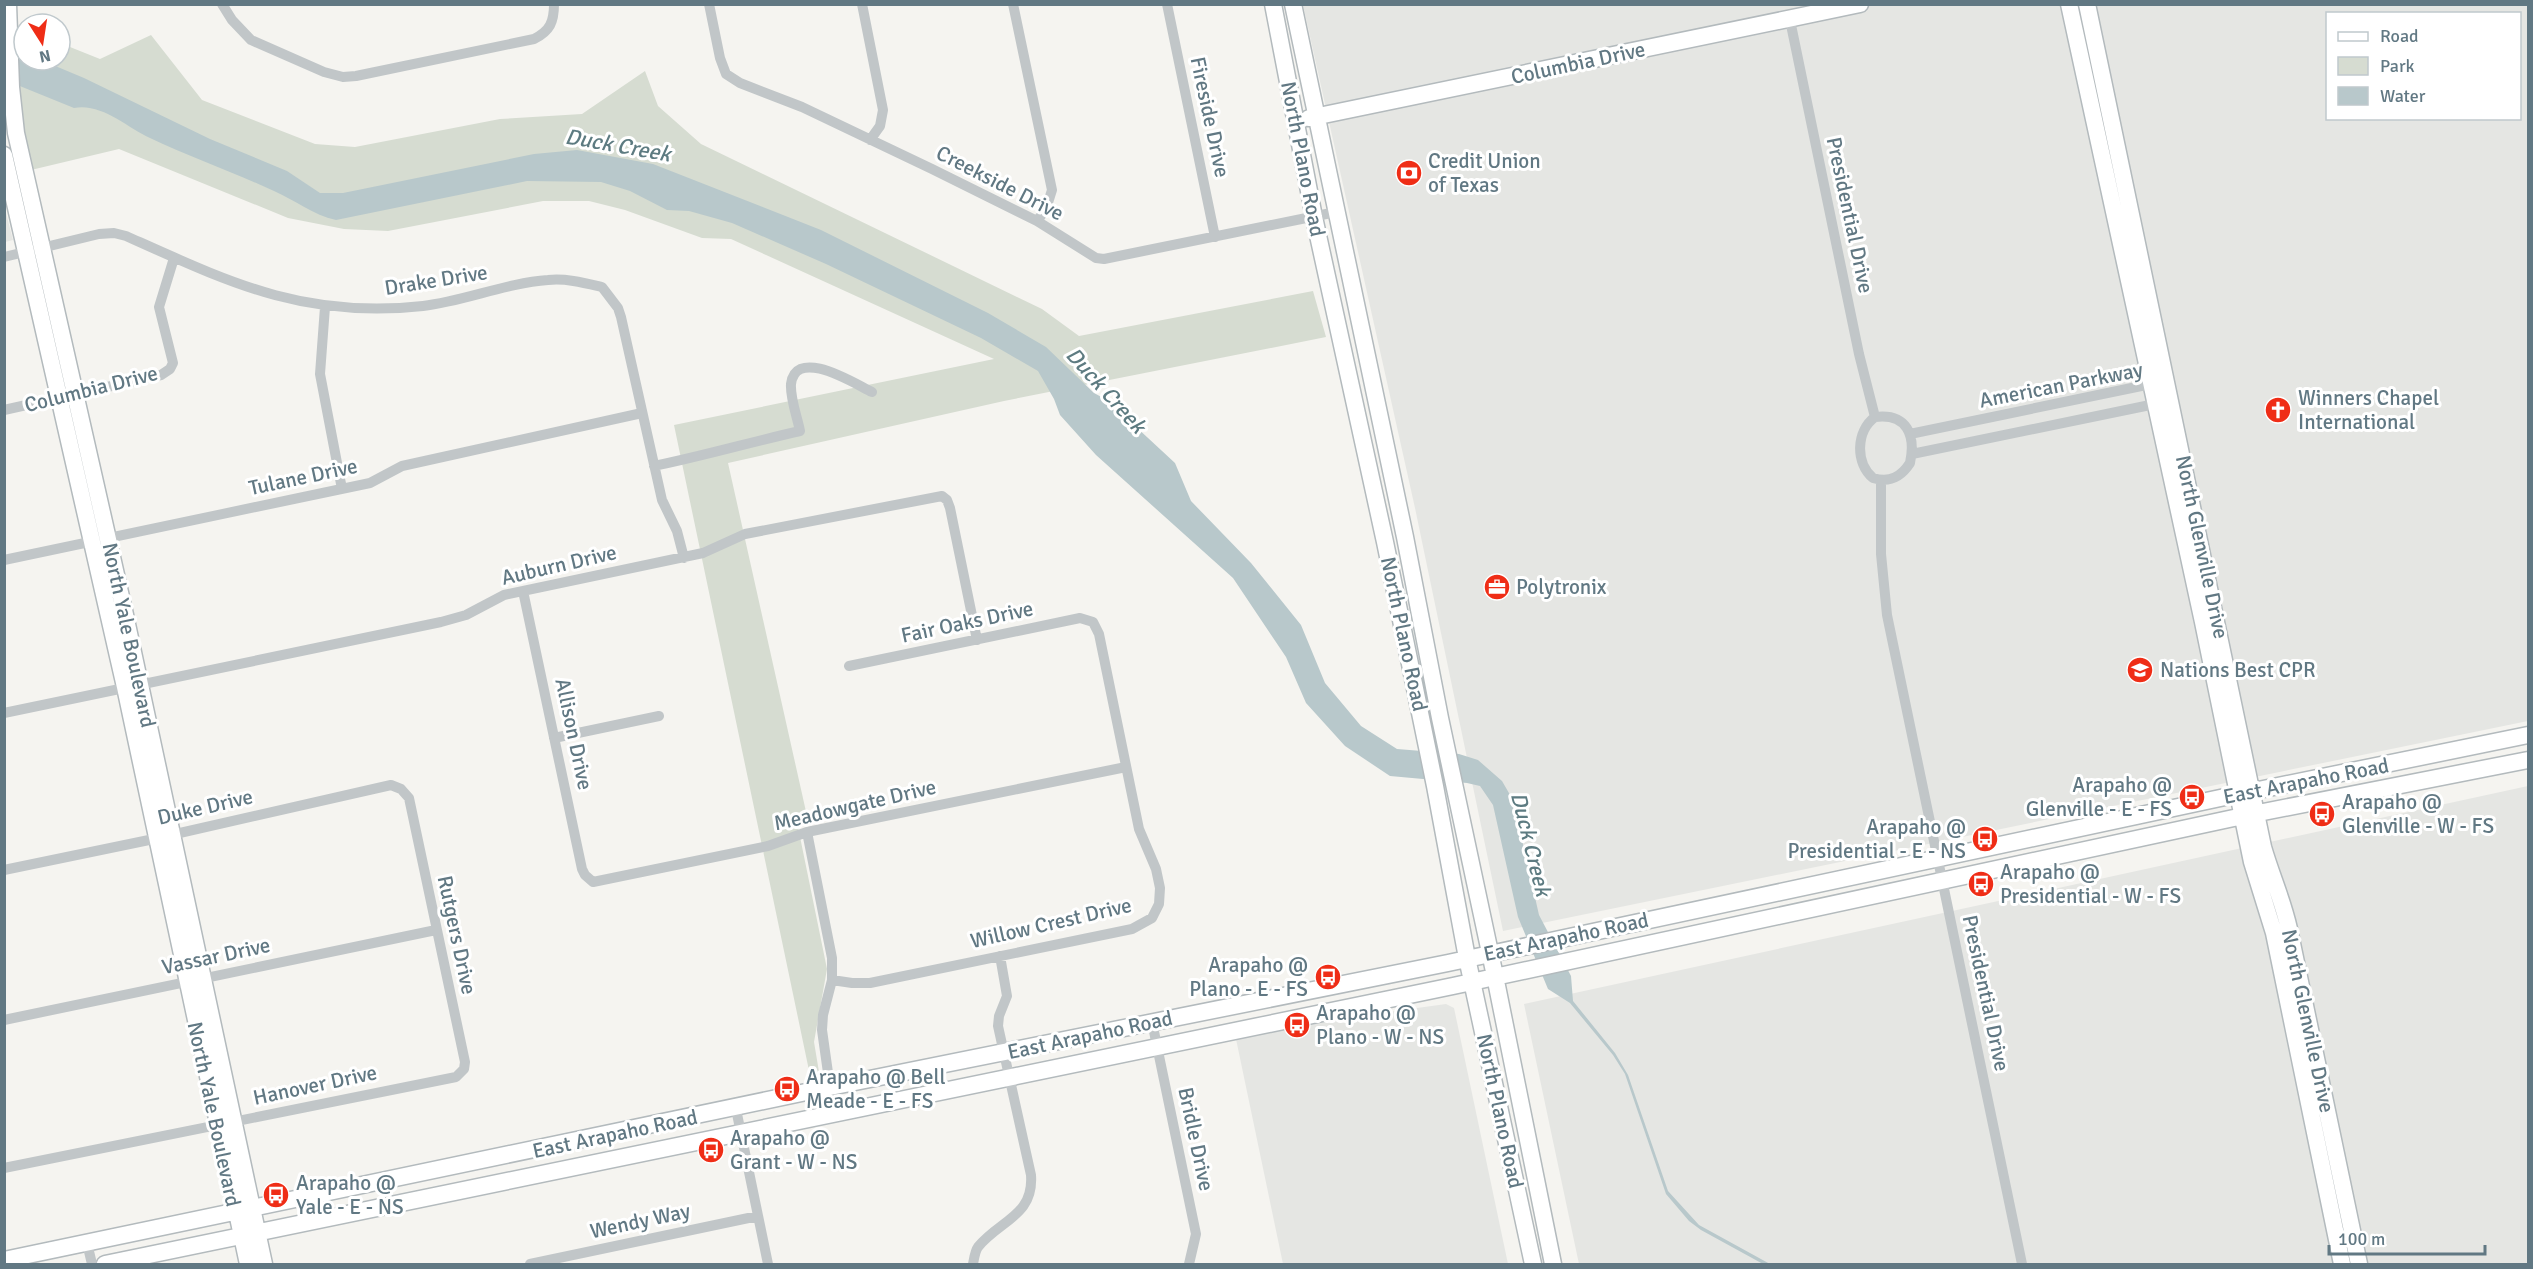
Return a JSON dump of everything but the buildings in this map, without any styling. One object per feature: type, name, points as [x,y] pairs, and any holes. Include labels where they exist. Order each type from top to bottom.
[{"type":"main road","name":"North Yale Boulevard","points":[[8,4],[11,87],[16,133],[35,251],[132,686],[243,1210],[249,1234],[264,1264]]},
{"type":"main road","name":"North Plano Road","points":[[1273,4],[1314,217],[1435,786],[1467,958],[1533,1264]]},
{"type":"main road","name":"North Plano Road","points":[[1293,4],[1318,116],[1454,787],[1496,976],[1553,1264]]},
{"type":"main road","name":"Columbia Drive","points":[[1295,121],[1860,4]]},
{"type":"main road","name":"North Glenville Drive","points":[[2069,4],[2155,404],[2202,584]]},
{"type":"main road","name":"North Glenville Drive","points":[[2087,4],[2168,390],[2202,584],[2246,793],[2250,815],[2252,862],[2267,906],[2286,950],[2336,1192],[2359,1264]]},
{"type":"main road","name":"North Yale Boulevard","points":[[4,155],[35,251]]},
{"type":"main road","points":[[1341,340],[1362,335]]},
{"type":"main road","name":"East Arapaho Road","points":[[4,1260],[736,1109],[830,1087],[1467,958],[2143,814],[2529,735]]},
{"type":"main road","name":"East Arapaho Road","points":[[105,1264],[1496,976],[2250,815],[2529,760]]},
{"type":"main road","points":[[2096,848],[2114,831],[2134,823],[2143,814]]},
{"type":"main road","points":[[886,1076],[914,1096]]},
{"type":"main road","name":"North Glenville Drive","points":[[2336,1192],[2342,1264]]},
{"type":"main road","name":"North Yale Boulevard","points":[[248,1264],[249,1234]]},
{"type":"street","points":[[222,4],[232,20],[251,40],[324,72],[343,77],[534,39],[545,34],[553,22],[554,4]]},
{"type":"street","name":"Creekside Drive","points":[[709,4],[720,58],[726,74],[740,84],[802,107],[1037,221],[1084,251],[1104,259],[1336,212]]},
{"type":"street","points":[[862,4],[883,110],[880,126],[870,140]]},
{"type":"street","points":[[1013,4],[1052,190],[1046,208],[1037,221]]},
{"type":"street","name":"Fireside Drive","points":[[1167,4],[1215,237]]},
{"type":"street","name":"Presidential Drive","points":[[1790,20],[1859,354],[1875,417]]},
{"type":"street","name":"Drake Drive","points":[[4,257],[99,234],[114,233],[126,236],[227,281],[282,298],[325,307],[378,309],[426,306],[549,279],[602,287],[618,308],[621,317],[662,500],[677,531],[684,558]]},
{"type":"street","name":"Columbia Drive","points":[[4,410],[161,375],[170,369],[173,363],[159,306],[174,258]]},
{"type":"street","points":[[325,307],[320,374],[342,489]]},
{"type":"street","points":[[654,466],[730,450],[800,430],[791,382],[795,373],[804,368],[818,367],[872,392]]},
{"type":"street","name":"American Parkway","points":[[1910,434],[2151,384],[2168,390],[2155,404],[1912,454]]},
{"type":"street","points":[[2046,407],[2050,424]]},
{"type":"street","name":"Tulane Drive","points":[[4,560],[370,483],[402,466],[642,413]]},
{"type":"street","points":[[1875,417],[1890,417],[1901,421],[1910,434],[1912,454],[1910,463],[1899,476],[1881,481],[1867,473],[1861,455],[1863,430],[1867,423],[1875,417]]},
{"type":"street","points":[[1982,420],[1986,437]]},
{"type":"street","name":"Presidential Drive","points":[[1881,481],[1881,554],[1886,605],[2022,1264]]},
{"type":"street","name":"Auburn Drive","points":[[4,713],[466,615],[504,595],[703,554],[745,534],[942,496],[950,507],[976,640]]},
{"type":"street","name":"Allison Drive","points":[[523,591],[582,869],[593,882]]},
{"type":"street","name":"Fair Oaks Drive","points":[[849,666],[1080,618],[1093,622]]},
{"type":"street","name":"Willow Crest Drive","points":[[832,980],[870,983],[1132,929],[1152,918],[1159,904],[1160,888],[1156,869],[1138,829],[1100,634],[1093,622]]},
{"type":"street","points":[[554,738],[659,716]]},
{"type":"street","name":"Meadowgate Drive","points":[[593,882],[768,846],[807,832],[1126,767]]},
{"type":"street","name":"Duke Drive","points":[[4,870],[391,785],[401,789],[409,798]]},
{"type":"street","name":"Rutgers Drive","points":[[409,798],[465,1062],[464,1069],[456,1077]]},
{"type":"street","points":[[807,832],[832,958],[832,980],[823,1015],[822,1030],[830,1087]]},
{"type":"street","name":"Vassar Drive","points":[[4,1020],[436,930]]},
{"type":"street","points":[[973,1264],[977,1248],[1025,1205],[1032,1190],[1031,1175],[998,1026],[999,1016],[1007,996],[1000,956]]},
{"type":"street","name":"Bridle Drive","points":[[1152,1022],[1196,1234],[1189,1264]]},
{"type":"street","name":"Hanover Drive","points":[[4,1168],[456,1077]]},
{"type":"street","points":[[736,1109],[768,1264]]},
{"type":"street","name":"Wendy Way","points":[[530,1264],[758,1216]]},
{"type":"street","points":[[87,1243],[92,1264]]},
{"type":"shaded area","points":[[1303,5],[2528,5],[2528,721],[1503,931],[1415,508]]},
{"type":"shaded area","points":[[4,205],[13,240],[5,242],[4,242]]},
{"type":"shaded area","points":[[2528,786],[2528,1264],[1579,1264],[1524,1004]]},
{"type":"shaded area","points":[[1446,1004],[1454,1008],[1508,1264],[1283,1264],[1236,1039],[1352,1017]]},
{"type":"green space","points":[[151,35],[202,100],[315,144],[355,147],[500,119],[582,114],[645,71],[658,106],[701,144],[1042,309],[1079,336],[1313,291],[1326,337],[1004,401],[728,463],[809,825],[798,827],[827,969],[814,1042],[820,1078],[811,1080],[674,425],[994,359],[731,239],[702,238],[625,210],[589,201],[543,201],[388,231],[344,229],[288,218],[119,149],[31,170],[21,115],[20,72],[72,72],[72,48],[100,59]]},
{"type":"water","points":[[5,45],[12,48],[12,72],[70,72],[210,139],[287,171],[320,193],[343,193],[534,154],[577,150],[653,164],[821,230],[988,313],[1046,347],[1094,393],[1107,400],[1175,463],[1191,501],[1251,563],[1301,625],[1325,683],[1361,726],[1397,749],[1459,754],[1478,760],[1502,781],[1513,800],[1539,915],[1571,976],[1573,1001],[1615,1053],[1628,1075],[1668,1191],[1699,1225],[1770,1264],[1763,1264],[1701,1230],[1689,1221],[1666,1194],[1625,1074],[1613,1055],[1570,1003],[1548,989],[1518,917],[1493,805],[1480,786],[1390,776],[1345,746],[1306,703],[1286,657],[1233,578],[1096,455],[1060,415],[1038,371],[981,338],[826,264],[732,223],[689,211],[667,210],[630,191],[601,182],[527,181],[336,220],[312,211],[259,184],[180,152],[104,112],[84,107],[74,108],[5,80]]},
{"type":"place","name":"Credit Union of Texas","points":[[1409,173]]},
{"type":"place","name":"Winners Chapel International","points":[[2278,410]]},
{"type":"place","name":"Polytronix","points":[[1497,587]]},
{"type":"place","name":"Nations Best CPR","points":[[2140,670]]},
{"type":"place","name":"Arapaho @ Glenville - E - FS","points":[[2192,797]]},
{"type":"place","name":"Arapaho @ Glenville - W - FS","points":[[2322,814]]},
{"type":"place","name":"Arapaho @ Presidential - E - NS","points":[[1985,839]]},
{"type":"place","name":"Arapaho @ Presidential - W - FS","points":[[1981,884]]},
{"type":"place","name":"Arapaho @ Plano - E - FS","points":[[1328,977]]},
{"type":"place","name":"Arapaho @ Plano - W - NS","points":[[1297,1025]]},
{"type":"place","name":"Arapaho @ Bell Meade - E - FS","points":[[787,1089]]},
{"type":"place","name":"Arapaho @ Grant - W - NS","points":[[711,1150]]},
{"type":"place","name":"Arapaho @ Yale - E - NS","points":[[276,1195]]},
{"type":"water label","name":"Duck Creek","points":[[618,145]]},
{"type":"water label","name":"Duck Creek","points":[[1106,390]]},
{"type":"water label","name":"Duck Creek","points":[[1531,844]]}]
